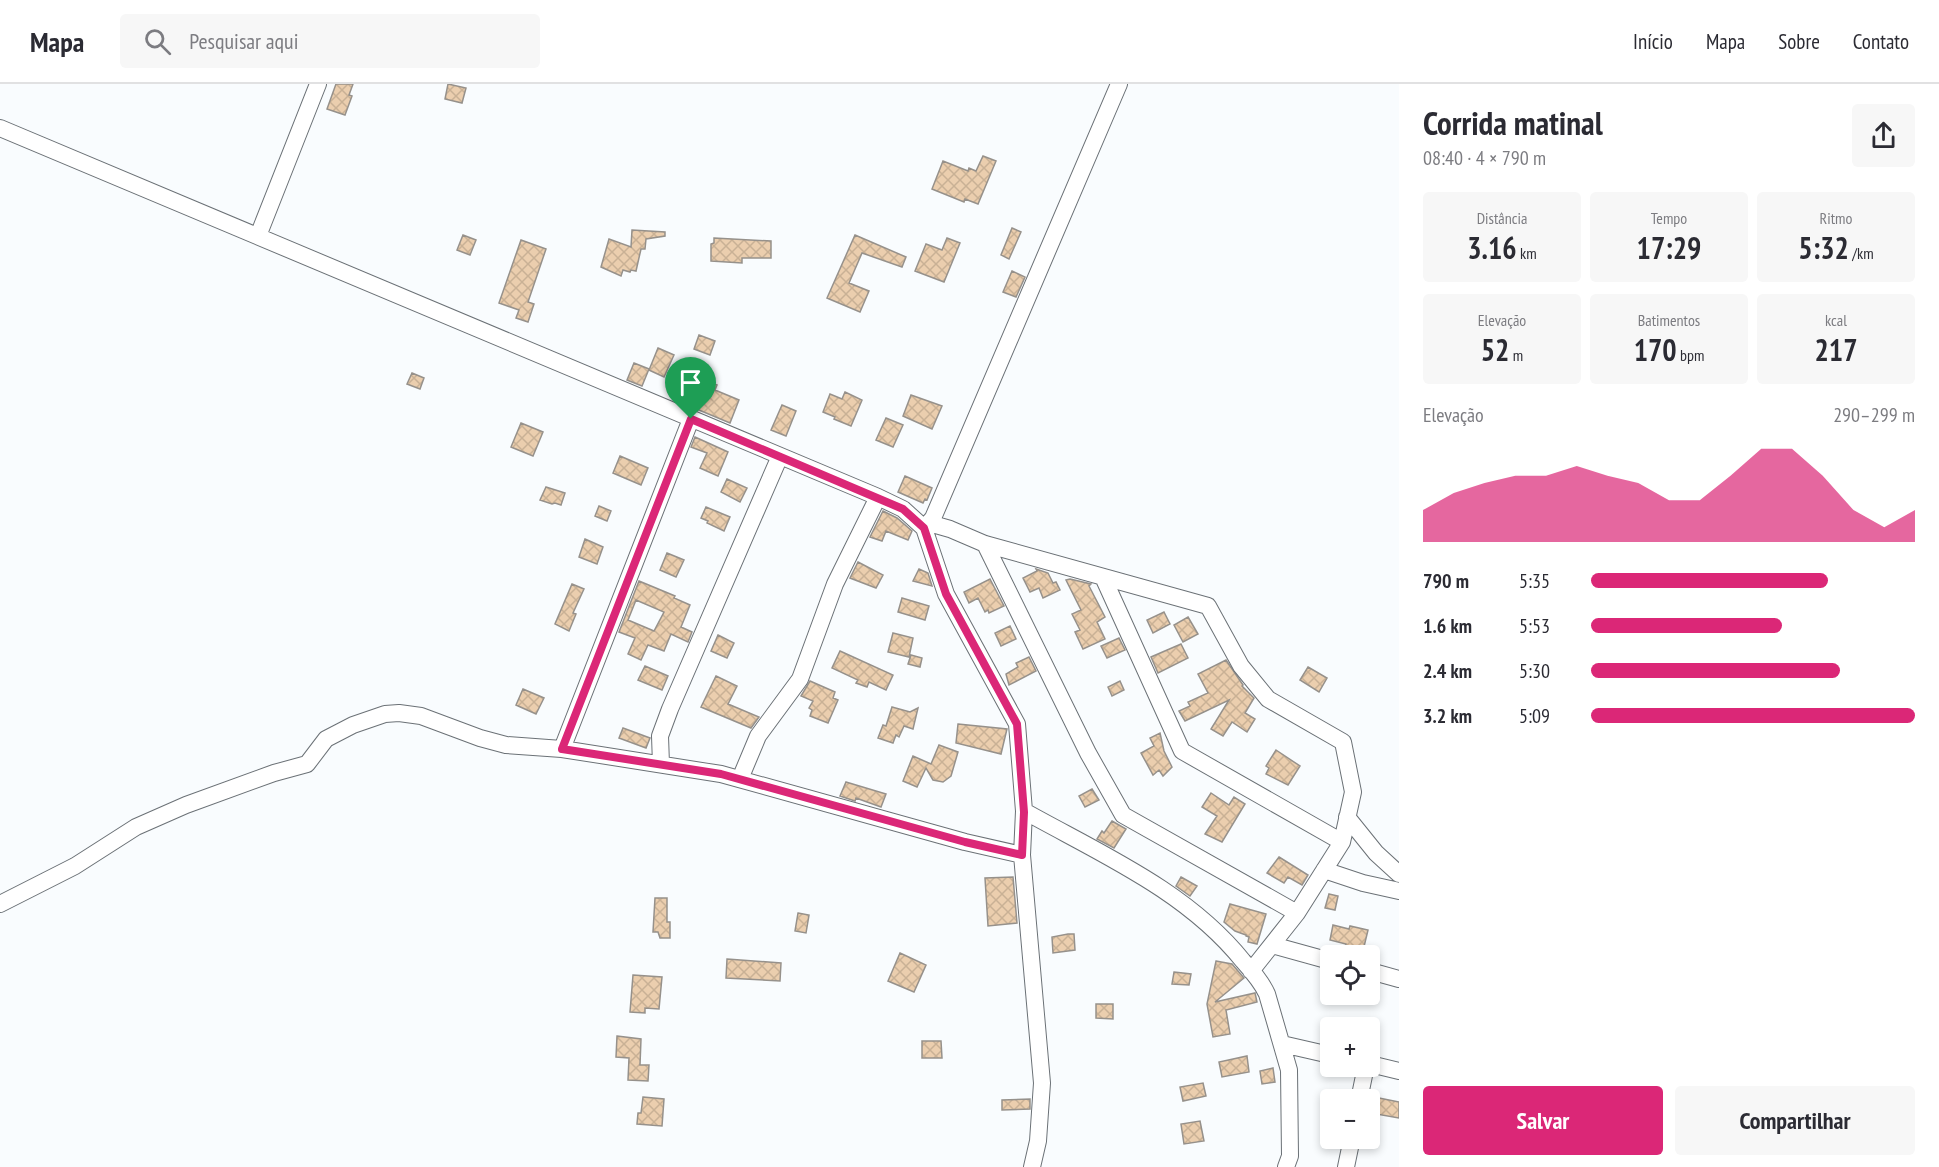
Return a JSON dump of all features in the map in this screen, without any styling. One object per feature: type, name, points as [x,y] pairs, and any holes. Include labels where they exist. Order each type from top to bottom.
[{"type":"street","points":[[258,236],[318,84]]},
{"type":"street","points":[[927,525],[933,518],[1005,354],[1119,84]]},
{"type":"street","points":[[0,128],[878,497],[903,509],[927,525],[950,529],[985,544],[1208,606],[1241,666],[1268,699],[1343,742],[1353,792],[1341,842],[1298,913],[1251,970]]},
{"type":"street","points":[[562,749],[691,419]]},
{"type":"street","points":[[661,764],[660,736],[670,709],[780,456]]},
{"type":"street","points":[[740,779],[758,736],[800,679],[835,585],[878,497]]},
{"type":"street","points":[[927,525],[946,594],[1017,724],[1024,812],[1022,855],[1042,1083],[1038,1141],[1032,1167]]},
{"type":"street","points":[[985,544],[1088,753],[1124,814],[1298,913]]},
{"type":"street","points":[[1103,577],[1182,751],[1341,842]]},
{"type":"street","points":[[0,904],[75,866],[136,827],[186,805],[274,772],[307,764],[326,739],[353,725],[385,714],[399,713],[421,716],[506,745],[562,749],[721,774],[965,842],[1022,855]]},
{"type":"street","points":[[1024,812],[1171,894],[1230,944],[1262,983],[1289,1070],[1290,1156],[1286,1167]]},
{"type":"street","points":[[1347,817],[1376,853],[1399,874]]},
{"type":"street","points":[[1324,870],[1363,883],[1399,891]]},
{"type":"street","points":[[1272,945],[1320,958]]},
{"type":"street","points":[[1380,974],[1399,979]]},
{"type":"street","points":[[1282,1044],[1320,1053]]},
{"type":"street","points":[[1380,1067],[1399,1071]]},
{"type":"street","points":[[1346,1167],[1350,1149]]},
{"type":"building","points":[[336,84],[353,84],[349,95],[352,96],[345,115],[327,109]]},
{"type":"building","points":[[448,84],[466,88],[462,103],[445,99]]},
{"type":"building","points":[[983,156],[996,161],[978,204],[965,199],[964,202],[932,189],[943,161],[968,171],[969,168],[976,171]]},
{"type":"building","points":[[1012,228],[1021,232],[1009,259],[1001,255]]},
{"type":"building","points":[[632,230],[665,232],[665,236],[646,239],[645,249],[641,249],[636,271],[623,270],[621,276],[601,267],[609,239],[631,247]]},
{"type":"building","points":[[463,235],[476,240],[470,255],[457,250]]},
{"type":"building","points":[[855,235],[906,257],[902,267],[862,253],[849,283],[869,291],[860,312],[827,298]]},
{"type":"building","points":[[714,238],[771,241],[771,258],[742,258],[742,263],[711,261],[711,244],[714,243]]},
{"type":"building","points":[[947,238],[960,243],[944,282],[915,271],[926,244],[942,250]]},
{"type":"building","points":[[521,240],[546,249],[528,302],[534,304],[528,322],[516,318],[519,310],[499,303]]},
{"type":"building","points":[[1012,271],[1025,277],[1016,297],[1003,292]]},
{"type":"building","points":[[699,335],[715,341],[710,355],[694,349]]},
{"type":"building","points":[[658,348],[674,355],[664,377],[649,370]]},
{"type":"building","points":[[634,363],[649,369],[642,386],[627,380]]},
{"type":"building","points":[[412,373],[424,378],[420,389],[407,384]]},
{"type":"building","points":[[701,379],[717,385],[715,390],[739,400],[730,423],[675,400],[682,381],[698,387]]},
{"type":"building","points":[[845,392],[862,400],[851,426],[823,412],[830,394],[842,399]]},
{"type":"building","points":[[911,395],[942,406],[932,429],[903,416]]},
{"type":"building","points":[[782,405],[796,411],[786,436],[771,430]]},
{"type":"building","points":[[886,418],[903,425],[893,447],[876,440]]},
{"type":"building","points":[[521,423],[543,432],[533,456],[511,447]]},
{"type":"building","points":[[695,437],[728,452],[718,476],[700,468],[707,453],[691,447]]},
{"type":"building","points":[[620,456],[648,468],[641,485],[613,473]]},
{"type":"building","points":[[905,476],[932,488],[927,500],[925,499],[923,503],[898,492]]},
{"type":"building","points":[[727,479],[747,488],[740,502],[721,492]]},
{"type":"building","points":[[546,487],[565,493],[561,505],[540,500]]},
{"type":"building","points":[[599,506],[611,511],[607,521],[595,516]]},
{"type":"building","points":[[706,507],[730,517],[724,531],[701,518]]},
{"type":"building","points":[[883,511],[897,518],[912,531],[908,540],[886,531],[882,541],[870,537]]},
{"type":"building","points":[[585,539],[603,547],[597,564],[579,557]]},
{"type":"building","points":[[667,553],[684,560],[676,577],[660,570]]},
{"type":"building","points":[[858,562],[883,575],[876,588],[850,578]]},
{"type":"building","points":[[919,569],[928,573],[932,586],[913,581]]},
{"type":"building","points":[[1036,569],[1048,573],[1060,590],[1043,598],[1039,588],[1030,592],[1023,578],[1037,571]]},
{"type":"building","points":[[990,579],[1004,606],[989,613],[988,610],[985,612],[978,598],[969,603],[964,592]]},
{"type":"building","points":[[1066,580],[1091,584],[1089,586],[1105,617],[1097,622],[1105,639],[1083,649],[1075,632],[1080,630],[1072,614],[1081,610]]},
{"type":"building","points":[[639,581],[690,605],[681,627],[692,632],[688,642],[671,634],[664,651],[648,645],[641,660],[628,654],[635,638],[619,632]],"holes":[[[636,600],[664,612],[654,631],[628,620]]]},
{"type":"building","points":[[572,584],[584,589],[573,613],[576,614],[569,631],[555,624]]},
{"type":"building","points":[[902,598],[929,606],[925,620],[898,612]]},
{"type":"building","points":[[1164,612],[1170,624],[1153,633],[1147,620]]},
{"type":"building","points":[[1188,617],[1198,634],[1183,642],[1174,625]]},
{"type":"building","points":[[1010,626],[1016,639],[1001,646],[995,633]]},
{"type":"building","points":[[893,633],[913,638],[909,657],[888,652]]},
{"type":"building","points":[[718,635],[734,643],[727,658],[711,651]]},
{"type":"building","points":[[1119,638],[1125,650],[1107,658],[1101,646]]},
{"type":"building","points":[[1181,644],[1188,658],[1158,673],[1151,657]]},
{"type":"building","points":[[840,651],[893,675],[886,690],[869,682],[867,687],[856,683],[858,680],[832,668]]},
{"type":"building","points":[[911,655],[922,658],[920,667],[908,664]]},
{"type":"building","points":[[1029,657],[1036,671],[1009,685],[1006,674],[1018,667],[1016,663]]},
{"type":"building","points":[[1226,660],[1242,686],[1254,698],[1245,713],[1255,719],[1247,732],[1232,722],[1223,736],[1211,729],[1229,700],[1185,721],[1179,711],[1190,706],[1188,702],[1208,693],[1198,674]]},
{"type":"building","points":[[645,666],[668,676],[662,690],[638,680]]},
{"type":"building","points":[[1308,667],[1327,678],[1319,692],[1300,680]]},
{"type":"building","points":[[716,676],[737,686],[728,704],[759,717],[751,728],[701,707]]},
{"type":"building","points":[[810,681],[835,692],[833,698],[838,700],[828,723],[810,716],[812,710],[809,708],[813,701],[801,696]]},
{"type":"building","points":[[1120,681],[1124,690],[1112,696],[1108,687]]},
{"type":"building","points":[[523,689],[544,698],[536,714],[516,705]]},
{"type":"building","points":[[892,707],[910,712],[918,708],[913,729],[904,726],[899,737],[896,735],[893,743],[878,738],[883,725],[886,726]]},
{"type":"building","points":[[958,724],[1007,729],[1001,754],[956,743]]},
{"type":"building","points":[[623,728],[650,738],[646,748],[619,738]]},
{"type":"building","points":[[1160,733],[1164,751],[1172,767],[1163,776],[1159,770],[1153,775],[1141,753],[1154,746],[1150,738]]},
{"type":"building","points":[[939,745],[958,752],[951,776],[943,782],[933,780],[926,768],[917,787],[903,781],[913,756],[931,764]]},
{"type":"building","points":[[1276,750],[1300,766],[1288,785],[1266,774],[1269,768],[1266,766]]},
{"type":"building","points":[[846,782],[886,794],[881,807],[856,798],[855,801],[840,796]]},
{"type":"building","points":[[1092,789],[1099,800],[1085,807],[1079,796]]},
{"type":"building","points":[[1211,793],[1229,805],[1234,797],[1245,804],[1222,842],[1205,834],[1217,816],[1202,807]]},
{"type":"building","points":[[1112,821],[1126,829],[1114,848],[1097,839]]},
{"type":"building","points":[[1279,857],[1308,875],[1302,885],[1288,877],[1284,883],[1267,873]]},
{"type":"building","points":[[1013,877],[1017,923],[988,926],[985,878]]},
{"type":"building","points":[[1181,877],[1197,886],[1190,896],[1176,886]]},
{"type":"building","points":[[1329,894],[1338,896],[1335,910],[1325,908]]},
{"type":"building","points":[[655,898],[667,898],[670,938],[660,938],[658,932],[653,932]]},
{"type":"building","points":[[1230,904],[1266,914],[1257,944],[1248,942],[1249,937],[1235,931],[1224,922]]},
{"type":"building","points":[[798,913],[809,915],[806,933],[795,931]]},
{"type":"building","points":[[1333,925],[1368,930],[1364,945],[1346,945],[1330,940]]},
{"type":"building","points":[[1074,934],[1075,950],[1053,953],[1052,937]]},
{"type":"building","points":[[900,953],[926,965],[914,992],[888,981]]},
{"type":"building","points":[[727,959],[781,963],[780,981],[726,978]]},
{"type":"building","points":[[1216,961],[1232,964],[1244,978],[1215,1002],[1255,993],[1257,1002],[1226,1010],[1230,1034],[1213,1037],[1207,1004]]},
{"type":"building","points":[[1174,972],[1191,974],[1189,985],[1172,984]]},
{"type":"building","points":[[633,975],[662,977],[659,1009],[645,1008],[645,1013],[630,1012]]},
{"type":"building","points":[[1096,1004],[1113,1004],[1113,1019],[1096,1018]]},
{"type":"building","points":[[617,1036],[641,1039],[640,1065],[649,1065],[648,1081],[628,1080],[629,1058],[616,1057]]},
{"type":"building","points":[[922,1041],[941,1041],[942,1058],[922,1058]]},
{"type":"building","points":[[1247,1056],[1249,1072],[1222,1077],[1219,1062]]},
{"type":"building","points":[[1273,1068],[1275,1082],[1262,1084],[1260,1071]]},
{"type":"building","points":[[1203,1083],[1206,1096],[1183,1101],[1180,1087]]},
{"type":"building","points":[[643,1097],[664,1099],[662,1126],[637,1124]]},
{"type":"building","points":[[1380,1098],[1399,1102],[1399,1118],[1380,1115]]},
{"type":"building","points":[[1030,1099],[1030,1109],[1002,1110],[1002,1100]]},
{"type":"building","points":[[1200,1121],[1204,1141],[1184,1144],[1181,1124]]},
{"type":"route","points":[[691,419],[878,497],[903,509],[924,528],[946,594],[1017,724],[1024,812],[1022,855],[965,842],[721,774],[562,749],[691,419]]}]
